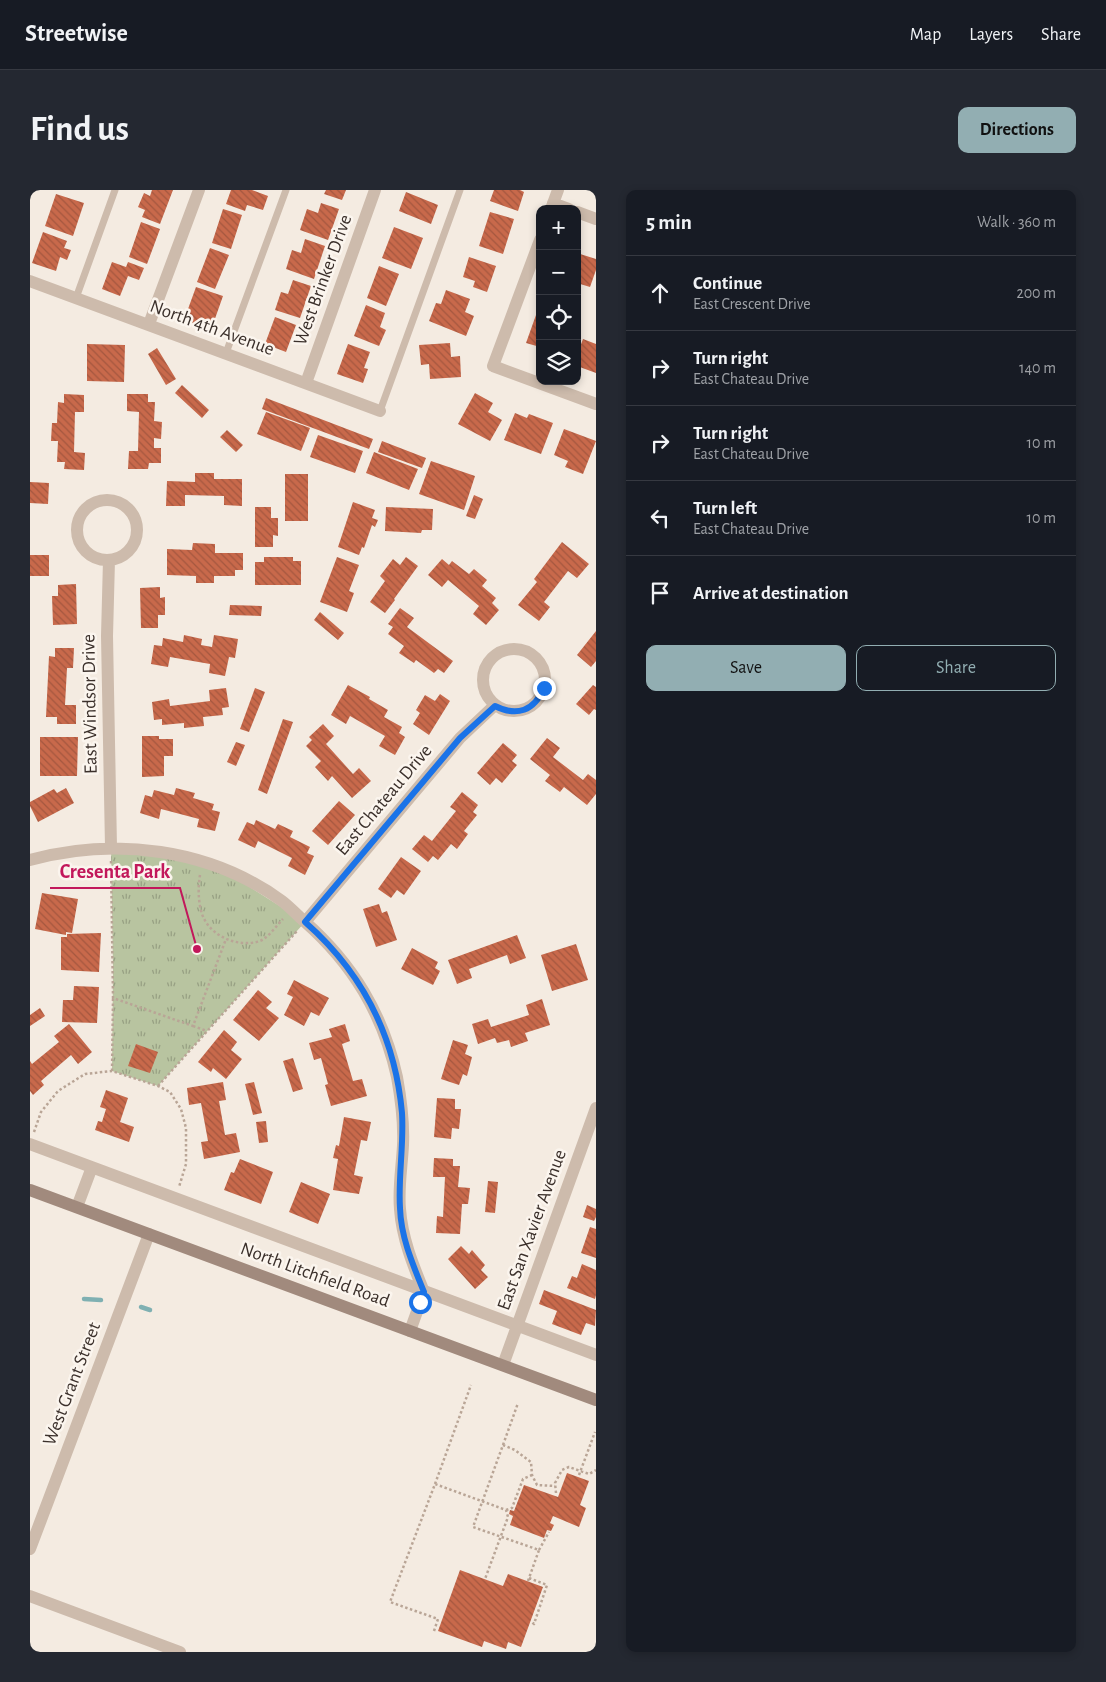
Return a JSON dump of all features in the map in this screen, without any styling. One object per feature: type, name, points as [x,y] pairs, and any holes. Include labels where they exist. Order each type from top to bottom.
[{"type":"main road","name":"North Litchfield Road","points":[[30,1190],[596,1399]]},
{"type":"street","points":[[149,324],[199,190]]},
{"type":"street","name":"West Brinker Drive","points":[[306,383],[375,190]]},
{"type":"street","points":[[552,205],[558,190]]},
{"type":"street","points":[[581,213],[596,219]]},
{"type":"street","points":[[536,250],[494,366],[596,404]]},
{"type":"street","name":"North 4th Avenue","points":[[30,281],[380,411]]},
{"type":"street","points":[[103,499],[122,503],[129,508],[135,516],[138,526],[137,536],[127,553],[109,560],[91,556],[79,542],[77,533],[77,523],[86,507],[103,499]]},
{"type":"street","name":"East Windsor Drive","points":[[109,560],[108,636],[111,847]]},
{"type":"street","points":[[513,648],[531,654],[543,668],[544,688],[540,698],[524,710],[514,712],[495,706],[484,690],[482,680],[488,662],[495,655],[513,648]]},
{"type":"street","name":"East Chateau Drive","points":[[305,922],[460,738],[495,706]]},
{"type":"street","points":[[30,860],[52,854],[111,847],[170,853],[202,861],[234,873],[282,901],[336,952],[370,1000],[390,1049],[397,1079],[402,1113],[403,1145],[400,1208],[404,1236],[424,1292],[410,1331]]},
{"type":"street","name":"East San Xavier Avenue","points":[[503,1365],[596,1108]]},
{"type":"street","name":"North Litchfield Road","points":[[31,1141],[92,1167],[596,1355]]},
{"type":"street","points":[[77,1207],[92,1167]]},
{"type":"street","name":"West Grant Street","points":[[30,1548],[149,1234]]},
{"type":"street","points":[[30,1596],[180,1652]]},
{"type":"lane","points":[[76,298],[115,190]]},
{"type":"lane","points":[[226,353],[286,190]]},
{"type":"lane","points":[[380,411],[460,190]]},
{"type":"path","points":[[111,847],[112,1071]]},
{"type":"path","points":[[202,861],[198,884],[202,914],[212,930],[226,939],[242,944],[262,940],[292,910]]},
{"type":"path","points":[[158,1086],[305,922]]},
{"type":"path","points":[[192,1026],[226,939]]},
{"type":"path","points":[[113,998],[207,1031]]},
{"type":"path","points":[[31,1141],[41,1112],[58,1091],[85,1074],[112,1071],[158,1086],[170,1092],[181,1109],[186,1128],[186,1164],[175,1198]]},
{"type":"path","points":[[434,1631],[438,1619],[390,1602],[472,1385]]},
{"type":"path","points":[[518,1403],[474,1527],[539,1550]]},
{"type":"path","points":[[580,1473],[595,1432]]},
{"type":"path","points":[[503,1445],[516,1450],[531,1462],[532,1475],[537,1485],[556,1486]]},
{"type":"path","points":[[556,1493],[555,1483],[562,1470],[569,1468],[588,1474],[596,1470]]},
{"type":"path","points":[[435,1484],[506,1510],[512,1508],[523,1479],[532,1475]]},
{"type":"path","points":[[485,1579],[508,1517],[506,1510]]},
{"type":"path","points":[[532,1622],[534,1624],[547,1585],[528,1580],[539,1550],[549,1532]]},
{"type":"green space","points":[[111,847],[215,865],[305,922],[158,1086],[112,1071]]},
{"type":"building","points":[[152,190],[173,190],[160,224],[142,217],[145,210],[138,207],[144,193],[150,196]]},
{"type":"building","points":[[231,190],[252,190],[268,196],[263,210],[247,205],[245,211],[226,204]]},
{"type":"building","points":[[326,190],[346,190],[342,200],[324,194]]},
{"type":"building","points":[[494,190],[520,190],[524,192],[518,211],[490,201]]},
{"type":"building","points":[[406,192],[438,205],[431,224],[399,211]]},
{"type":"building","points":[[56,194],[84,203],[73,236],[45,226]]},
{"type":"building","points":[[321,203],[339,209],[328,240],[300,230],[307,209],[318,213]]},
{"type":"building","points":[[223,209],[242,215],[231,249],[212,243]]},
{"type":"building","points":[[490,212],[514,219],[503,254],[479,246]]},
{"type":"building","points":[[141,222],[160,229],[147,264],[129,257]]},
{"type":"building","points":[[394,227],[423,238],[411,269],[382,258]]},
{"type":"building","points":[[43,232],[67,241],[64,248],[71,250],[67,260],[60,257],[56,271],[32,263]]},
{"type":"building","points":[[305,239],[325,246],[314,279],[286,269],[292,250],[301,253]]},
{"type":"building","points":[[210,248],[229,255],[215,289],[197,282]]},
{"type":"building","points":[[581,254],[596,259],[596,270],[590,287],[581,284]]},
{"type":"building","points":[[469,257],[496,266],[487,292],[473,287],[475,281],[463,277]]},
{"type":"building","points":[[112,262],[126,267],[128,262],[144,268],[139,280],[128,276],[120,296],[102,289]]},
{"type":"building","points":[[379,266],[399,274],[386,306],[367,298]]},
{"type":"building","points":[[293,280],[311,286],[300,318],[275,310],[281,292],[288,294]]},
{"type":"building","points":[[196,287],[223,296],[211,330],[184,320]]},
{"type":"building","points":[[446,290],[470,299],[465,312],[474,316],[466,336],[429,321],[436,303],[441,304]]},
{"type":"building","points":[[366,305],[385,313],[380,327],[386,330],[379,346],[354,336]]},
{"type":"building","points":[[536,315],[536,346],[526,343]]},
{"type":"building","points":[[275,317],[296,325],[286,352],[265,344]]},
{"type":"building","points":[[583,339],[596,344],[596,373],[581,367],[581,344]]},
{"type":"building","points":[[450,343],[451,357],[460,356],[461,377],[430,379],[429,364],[421,365],[419,345]]},
{"type":"building","points":[[87,344],[125,345],[124,382],[87,381]]},
{"type":"building","points":[[348,344],[370,352],[364,368],[368,369],[363,383],[337,374]]},
{"type":"building","points":[[157,348],[176,379],[166,385],[148,354]]},
{"type":"building","points":[[182,385],[209,410],[202,418],[175,393]]},
{"type":"building","points":[[475,393],[493,403],[488,412],[502,420],[490,441],[458,424]]},
{"type":"building","points":[[64,394],[84,395],[84,412],[75,412],[74,452],[85,453],[84,470],[64,469],[65,462],[57,462],[58,441],[51,441],[52,423],[57,423],[58,402],[64,403]]},
{"type":"building","points":[[127,394],[148,394],[148,402],[155,402],[154,421],[162,422],[161,439],[154,438],[154,448],[161,448],[161,463],[149,463],[148,469],[128,469],[129,451],[138,451],[139,412],[127,411]]},
{"type":"building","points":[[266,398],[373,439],[369,449],[262,409]]},
{"type":"building","points":[[266,412],[310,428],[301,451],[257,434]]},
{"type":"building","points":[[515,413],[527,418],[529,414],[553,423],[541,454],[504,440]]},
{"type":"building","points":[[564,429],[596,441],[583,474],[565,467],[568,461],[554,455]]},
{"type":"building","points":[[227,430],[243,445],[236,452],[220,437]]},
{"type":"building","points":[[318,435],[363,451],[355,473],[310,457]]},
{"type":"building","points":[[382,441],[426,458],[422,468],[378,452]]},
{"type":"building","points":[[374,452],[418,469],[409,490],[366,473]]},
{"type":"building","points":[[431,461],[475,476],[464,510],[419,494]]},
{"type":"building","points":[[195,473],[214,473],[214,479],[242,479],[242,506],[224,505],[224,496],[185,495],[185,506],[166,506],[167,481],[195,482]]},
{"type":"building","points":[[285,474],[308,474],[308,521],[285,521]]},
{"type":"building","points":[[30,482],[49,483],[48,504],[30,503]]},
{"type":"building","points":[[474,495],[483,499],[475,519],[466,516]]},
{"type":"building","points":[[353,502],[375,510],[372,518],[378,520],[375,527],[372,525],[364,548],[362,547],[359,555],[338,547]]},
{"type":"building","points":[[255,507],[271,507],[271,518],[278,518],[278,536],[273,535],[273,547],[255,547]]},
{"type":"building","points":[[386,507],[433,509],[432,530],[422,530],[421,533],[385,531]]},
{"type":"building","points":[[562,542],[589,564],[577,578],[568,571],[544,602],[550,607],[539,621],[518,605],[537,582],[534,579]]},
{"type":"building","points":[[193,543],[215,544],[215,553],[243,553],[243,570],[235,570],[235,576],[214,576],[214,583],[196,583],[196,576],[167,575],[167,549],[192,550]]},
{"type":"building","points":[[30,555],[49,555],[49,576],[30,576]]},
{"type":"building","points":[[264,557],[293,557],[293,561],[301,561],[301,585],[255,585],[255,562],[264,562]]},
{"type":"building","points":[[337,557],[359,565],[349,591],[354,593],[347,612],[320,602]]},
{"type":"building","points":[[406,557],[418,566],[385,613],[370,602],[385,581],[380,576],[393,559],[400,565]]},
{"type":"building","points":[[442,559],[449,565],[452,561],[469,574],[474,569],[487,580],[482,586],[496,598],[492,603],[499,610],[486,625],[473,614],[479,606],[448,580],[442,587],[428,575]]},
{"type":"building","points":[[76,584],[77,624],[53,625],[52,596],[58,596],[58,585]]},
{"type":"building","points":[[160,587],[160,598],[165,597],[165,615],[158,615],[158,628],[141,628],[140,588]]},
{"type":"building","points":[[230,605],[262,606],[261,616],[229,615]]},
{"type":"building","points":[[400,608],[414,618],[407,627],[453,661],[444,673],[438,669],[434,673],[416,660],[414,663],[399,653],[404,646],[388,634],[393,627],[388,624]]},
{"type":"building","points":[[320,612],[344,633],[338,640],[314,620]]},
{"type":"building","points":[[596,631],[596,661],[591,667],[577,655]]},
{"type":"building","points":[[184,635],[202,639],[201,645],[212,647],[214,635],[238,639],[235,658],[229,657],[225,676],[209,673],[210,664],[170,657],[168,667],[151,664],[154,645],[162,646],[163,638],[183,642]]},
{"type":"building","points":[[55,648],[74,648],[73,668],[67,668],[65,705],[76,705],[76,724],[57,724],[57,717],[46,717],[49,656],[55,657]]},
{"type":"building","points":[[348,685],[388,710],[384,717],[402,727],[399,733],[405,737],[395,755],[379,746],[385,736],[350,716],[346,724],[331,715]]},
{"type":"building","points":[[593,685],[596,687],[596,710],[594,709],[589,715],[576,704]]},
{"type":"building","points":[[226,688],[229,707],[222,708],[223,715],[203,717],[204,726],[184,728],[184,723],[162,725],[162,719],[154,720],[152,702],[169,699],[170,706],[210,701],[209,690]]},
{"type":"building","points":[[255,688],[265,692],[249,732],[240,729]]},
{"type":"building","points":[[440,694],[450,701],[429,735],[413,724],[420,713],[416,710],[425,695],[435,701]]},
{"type":"building","points":[[283,719],[293,722],[267,794],[258,790]]},
{"type":"building","points":[[323,724],[334,736],[326,744],[353,774],[359,768],[371,781],[352,798],[332,776],[328,781],[315,767],[321,761],[306,746],[312,740],[309,737]]},
{"type":"building","points":[[142,736],[159,736],[159,739],[173,739],[173,756],[164,756],[164,776],[142,777]]},
{"type":"building","points":[[40,737],[78,737],[77,776],[40,776]]},
{"type":"building","points":[[547,738],[560,748],[553,757],[583,780],[588,774],[596,780],[596,794],[587,805],[564,787],[560,792],[545,781],[550,775],[530,759]]},
{"type":"building","points":[[236,742],[245,745],[236,766],[227,762]]},
{"type":"building","points":[[503,743],[517,755],[512,761],[517,765],[502,783],[496,778],[490,785],[477,773]]},
{"type":"building","points":[[66,788],[74,803],[38,822],[30,802],[54,789],[57,793]]},
{"type":"building","points":[[176,788],[195,793],[193,798],[214,804],[212,810],[220,812],[215,831],[197,827],[199,819],[161,809],[159,819],[140,813],[145,795],[152,797],[154,790],[174,795]]},
{"type":"building","points":[[462,792],[478,805],[473,812],[477,815],[464,831],[468,834],[457,849],[451,844],[438,860],[433,856],[428,862],[412,849],[424,835],[432,841],[456,811],[450,807]]},
{"type":"building","points":[[339,801],[355,815],[328,845],[312,831]]},
{"type":"building","points":[[256,820],[275,829],[278,824],[293,831],[290,837],[310,847],[307,853],[314,856],[305,875],[288,866],[292,858],[258,841],[255,848],[238,840],[247,822],[254,825]]},
{"type":"building","points":[[401,857],[421,871],[404,895],[397,890],[391,898],[378,889]]},
{"type":"building","points":[[42,893],[78,899],[72,933],[66,932],[66,935],[35,929]]},
{"type":"building","points":[[379,904],[382,913],[387,911],[397,940],[376,947],[363,909]]},
{"type":"building","points":[[101,933],[99,972],[61,970],[61,937],[67,937],[67,934]]},
{"type":"building","points":[[517,935],[526,958],[510,964],[507,955],[469,969],[472,978],[457,984],[448,960]]},
{"type":"building","points":[[576,944],[588,980],[552,991],[541,955]]},
{"type":"building","points":[[412,948],[438,962],[435,968],[440,971],[433,985],[401,969]]},
{"type":"building","points":[[294,980],[329,998],[319,1016],[311,1012],[304,1026],[284,1015],[293,997],[287,994]]},
{"type":"building","points":[[74,986],[99,987],[97,1023],[62,1022],[63,1000],[73,1000]]},
{"type":"building","points":[[258,990],[272,1002],[266,1008],[279,1018],[259,1041],[233,1020]]},
{"type":"building","points":[[542,999],[550,1025],[525,1033],[528,1041],[511,1047],[509,1040],[497,1043],[495,1038],[478,1044],[472,1024],[488,1019],[491,1027],[529,1015],[526,1005]]},
{"type":"building","points":[[40,1008],[45,1016],[30,1026],[30,1015]]},
{"type":"building","points":[[69,1024],[92,1052],[78,1064],[71,1055],[41,1081],[44,1085],[33,1095],[30,1091],[30,1061],[32,1064],[59,1042],[54,1036]]},
{"type":"building","points":[[345,1024],[350,1041],[342,1044],[353,1081],[362,1079],[367,1096],[331,1106],[325,1085],[328,1084],[321,1058],[314,1060],[309,1043],[332,1037],[329,1029]]},
{"type":"building","points":[[224,1030],[237,1042],[231,1050],[242,1059],[226,1079],[213,1068],[211,1072],[198,1062]]},
{"type":"building","points":[[453,1040],[468,1045],[465,1054],[472,1057],[467,1076],[463,1074],[459,1085],[441,1079]]},
{"type":"building","points":[[136,1044],[158,1052],[150,1073],[128,1066]]},
{"type":"building","points":[[293,1058],[303,1089],[293,1092],[283,1061]]},
{"type":"building","points":[[223,1082],[226,1100],[219,1101],[225,1135],[236,1133],[240,1152],[204,1159],[201,1142],[208,1141],[201,1103],[189,1105],[187,1088]]},
{"type":"building","points":[[254,1082],[262,1113],[253,1115],[245,1084]]},
{"type":"building","points":[[106,1090],[128,1098],[120,1122],[134,1127],[129,1142],[95,1130],[98,1121],[102,1122],[106,1109],[100,1107]]},
{"type":"building","points":[[437,1098],[455,1099],[455,1109],[461,1109],[459,1129],[452,1128],[451,1139],[434,1137]]},
{"type":"building","points":[[344,1117],[371,1122],[367,1141],[361,1140],[354,1175],[363,1177],[359,1194],[333,1190],[338,1159],[333,1158],[336,1145],[339,1146]]},
{"type":"building","points":[[266,1121],[268,1142],[259,1143],[256,1122]]},
{"type":"building","points":[[434,1158],[453,1159],[453,1166],[460,1166],[458,1187],[470,1188],[468,1204],[462,1204],[460,1234],[436,1233],[437,1216],[443,1217],[445,1177],[433,1177]]},
{"type":"building","points":[[240,1159],[273,1172],[261,1204],[224,1190],[231,1172],[234,1173]]},
{"type":"building","points":[[488,1181],[498,1182],[495,1213],[485,1212]]},
{"type":"building","points":[[301,1182],[330,1194],[318,1224],[289,1212]]},
{"type":"building","points":[[587,1205],[596,1209],[594,1221],[583,1217]]},
{"type":"building","points":[[590,1227],[596,1229],[596,1258],[581,1253]]},
{"type":"building","points":[[461,1246],[469,1254],[472,1250],[485,1265],[481,1270],[488,1277],[475,1289],[448,1259]]},
{"type":"building","points":[[582,1264],[596,1270],[595,1299],[567,1288],[572,1276],[577,1278]]},
{"type":"building","points":[[544,1290],[596,1310],[595,1326],[586,1323],[581,1335],[552,1324],[557,1311],[539,1304]]},
{"type":"building","points":[[567,1473],[589,1481],[580,1505],[586,1508],[579,1527],[553,1516],[550,1523],[554,1525],[551,1531],[547,1530],[544,1538],[510,1525],[513,1516],[509,1514],[510,1510],[514,1511],[524,1485],[558,1497]]},
{"type":"building","points":[[460,1570],[503,1586],[508,1574],[543,1587],[521,1647],[508,1642],[506,1649],[484,1641],[482,1647],[438,1631]]},
{"type":"waterway","points":[[84,1299],[101,1300]]},
{"type":"waterway","points":[[141,1307],[150,1310]]},
{"type":"place","name":"Cresenta Park","points":[[197,949]]},
{"type":"route","points":[[420,1302],[424,1292],[410,1257],[404,1236],[400,1208],[403,1145],[402,1113],[390,1049],[370,1000],[354,975],[336,952],[305,922],[460,738],[495,706],[514,712],[524,710],[540,698],[544,688]]}]
